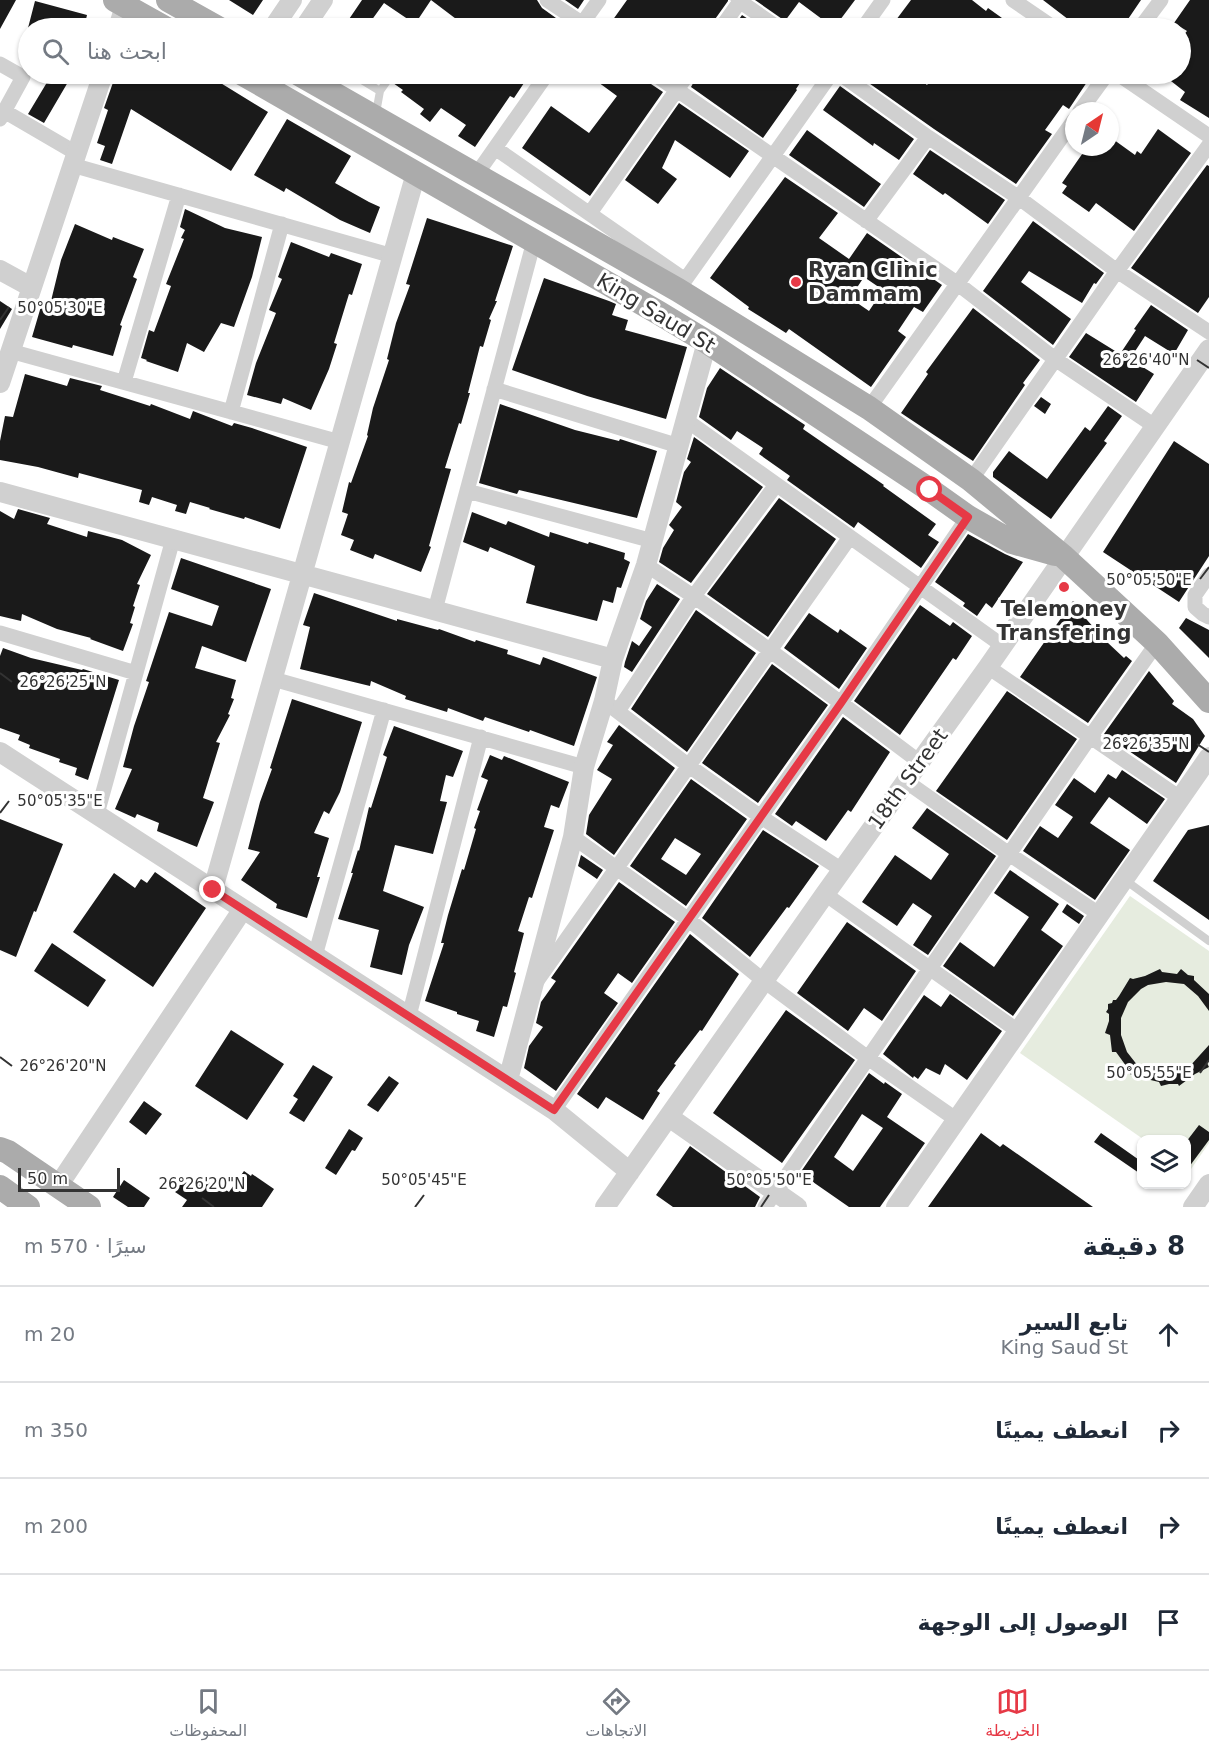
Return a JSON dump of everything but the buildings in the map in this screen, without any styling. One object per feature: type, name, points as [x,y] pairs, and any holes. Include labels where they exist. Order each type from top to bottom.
[{"type":"main road","points":[[168,0],[200,18]]},
{"type":"main road","points":[[119,12],[136,18]]},
{"type":"main road","name":"King Saud St","points":[[269,84],[416,173],[707,342],[968,517],[1012,542],[1064,557]]},
{"type":"main road","name":"King Saud St","points":[[336,84],[375,117],[476,175],[681,285],[869,408],[971,480],[1064,557],[1157,643],[1209,701]]},
{"type":"main road","points":[[0,1149],[8,1152],[89,1207]]},
{"type":"main road","points":[[0,1187],[28,1207]]},
{"type":"street","points":[[280,18],[292,0]]},
{"type":"street","points":[[311,18],[323,0]]},
{"type":"street","points":[[547,0],[571,18]]},
{"type":"street","points":[[588,18],[599,0]]},
{"type":"street","points":[[870,18],[883,0]]},
{"type":"street","points":[[1148,18],[1161,0]]},
{"type":"street","points":[[728,18],[740,1],[764,18]]},
{"type":"street","points":[[1019,2],[1041,18]]},
{"type":"street","points":[[0,64],[18,74]]},
{"type":"street","points":[[19,84],[2,115],[74,159],[179,195],[393,256]]},
{"type":"street","points":[[0,383],[100,84]]},
{"type":"street","points":[[476,175],[540,84]]},
{"type":"street","points":[[669,84],[958,284],[1056,359],[1156,428]]},
{"type":"street","points":[[590,213],[681,84]]},
{"type":"street","points":[[495,148],[590,213],[681,285],[824,84]]},
{"type":"street","points":[[854,84],[1018,198],[1117,271],[1209,332]]},
{"type":"street","points":[[1087,102],[1100,84]]},
{"type":"street","points":[[1133,84],[1209,136]]},
{"type":"street","points":[[869,408],[1065,133]]},
{"type":"street","points":[[866,222],[928,137]]},
{"type":"street","points":[[971,480],[1117,271],[1209,145]]},
{"type":"street","points":[[213,890],[416,173]]},
{"type":"street","points":[[124,382],[179,195]]},
{"type":"street","points":[[231,412],[282,224]]},
{"type":"street","points":[[435,610],[534,241]]},
{"type":"street","points":[[0,270],[31,287]]},
{"type":"street","points":[[611,706],[613,659],[646,565],[707,342]]},
{"type":"street","name":"18th Street","points":[[605,1207],[842,870],[988,668],[1209,349]]},
{"type":"street","points":[[10,351],[340,442]]},
{"type":"street","points":[[494,389],[679,446]]},
{"type":"street","points":[[686,420],[1003,646]]},
{"type":"street","points":[[507,1080],[573,837],[584,767],[611,706],[776,484]]},
{"type":"street","points":[[467,491],[653,541]]},
{"type":"street","points":[[0,492],[613,659]]},
{"type":"street","points":[[554,1110],[689,921],[968,517]]},
{"type":"street","points":[[532,988],[850,537]]},
{"type":"street","points":[[97,814],[173,539]]},
{"type":"street","points":[[646,565],[771,650],[921,763]]},
{"type":"street","points":[[1209,575],[1195,595],[1196,607],[1209,617]]},
{"type":"street","points":[[0,633],[136,674]]},
{"type":"street","points":[[770,1199],[1157,643]]},
{"type":"street","points":[[988,668],[1180,798]]},
{"type":"street","points":[[273,679],[584,767]]},
{"type":"street","points":[[611,706],[760,817],[842,870]]},
{"type":"street","points":[[315,956],[384,710]]},
{"type":"street","points":[[409,1017],[481,737]]},
{"type":"street","points":[[0,752],[554,1110],[630,1172]]},
{"type":"street","points":[[896,1207],[1209,757]]},
{"type":"street","points":[[907,782],[1009,854],[1100,914]]},
{"type":"street","points":[[573,837],[689,921],[764,981],[868,1058],[957,1120]]},
{"type":"street","points":[[825,894],[1018,1031]]},
{"type":"street","points":[[58,1186],[243,909]]},
{"type":"street","points":[[669,1117],[770,1199],[797,1207]]},
{"type":"street","points":[[1198,1205],[1209,1184]]},
{"type":"lane","points":[[368,84],[380,91]]},
{"type":"lane","points":[[375,117],[380,91],[385,84]]},
{"type":"lane","points":[[1124,879],[1209,941]]},
{"type":"shaded area","points":[[1130,896],[1209,951],[1209,1143],[1191,1169],[1191,1135],[1137,1135],[1020,1053]]},
{"type":"place","name":"Ryan Clinic Dammam","points":[[796,282]]},
{"type":"place","name":"Telemoney Transfering","points":[[1064,587]]},
{"type":"route","points":[[213,890],[554,1110],[689,921],[968,517],[930,490]]}]
